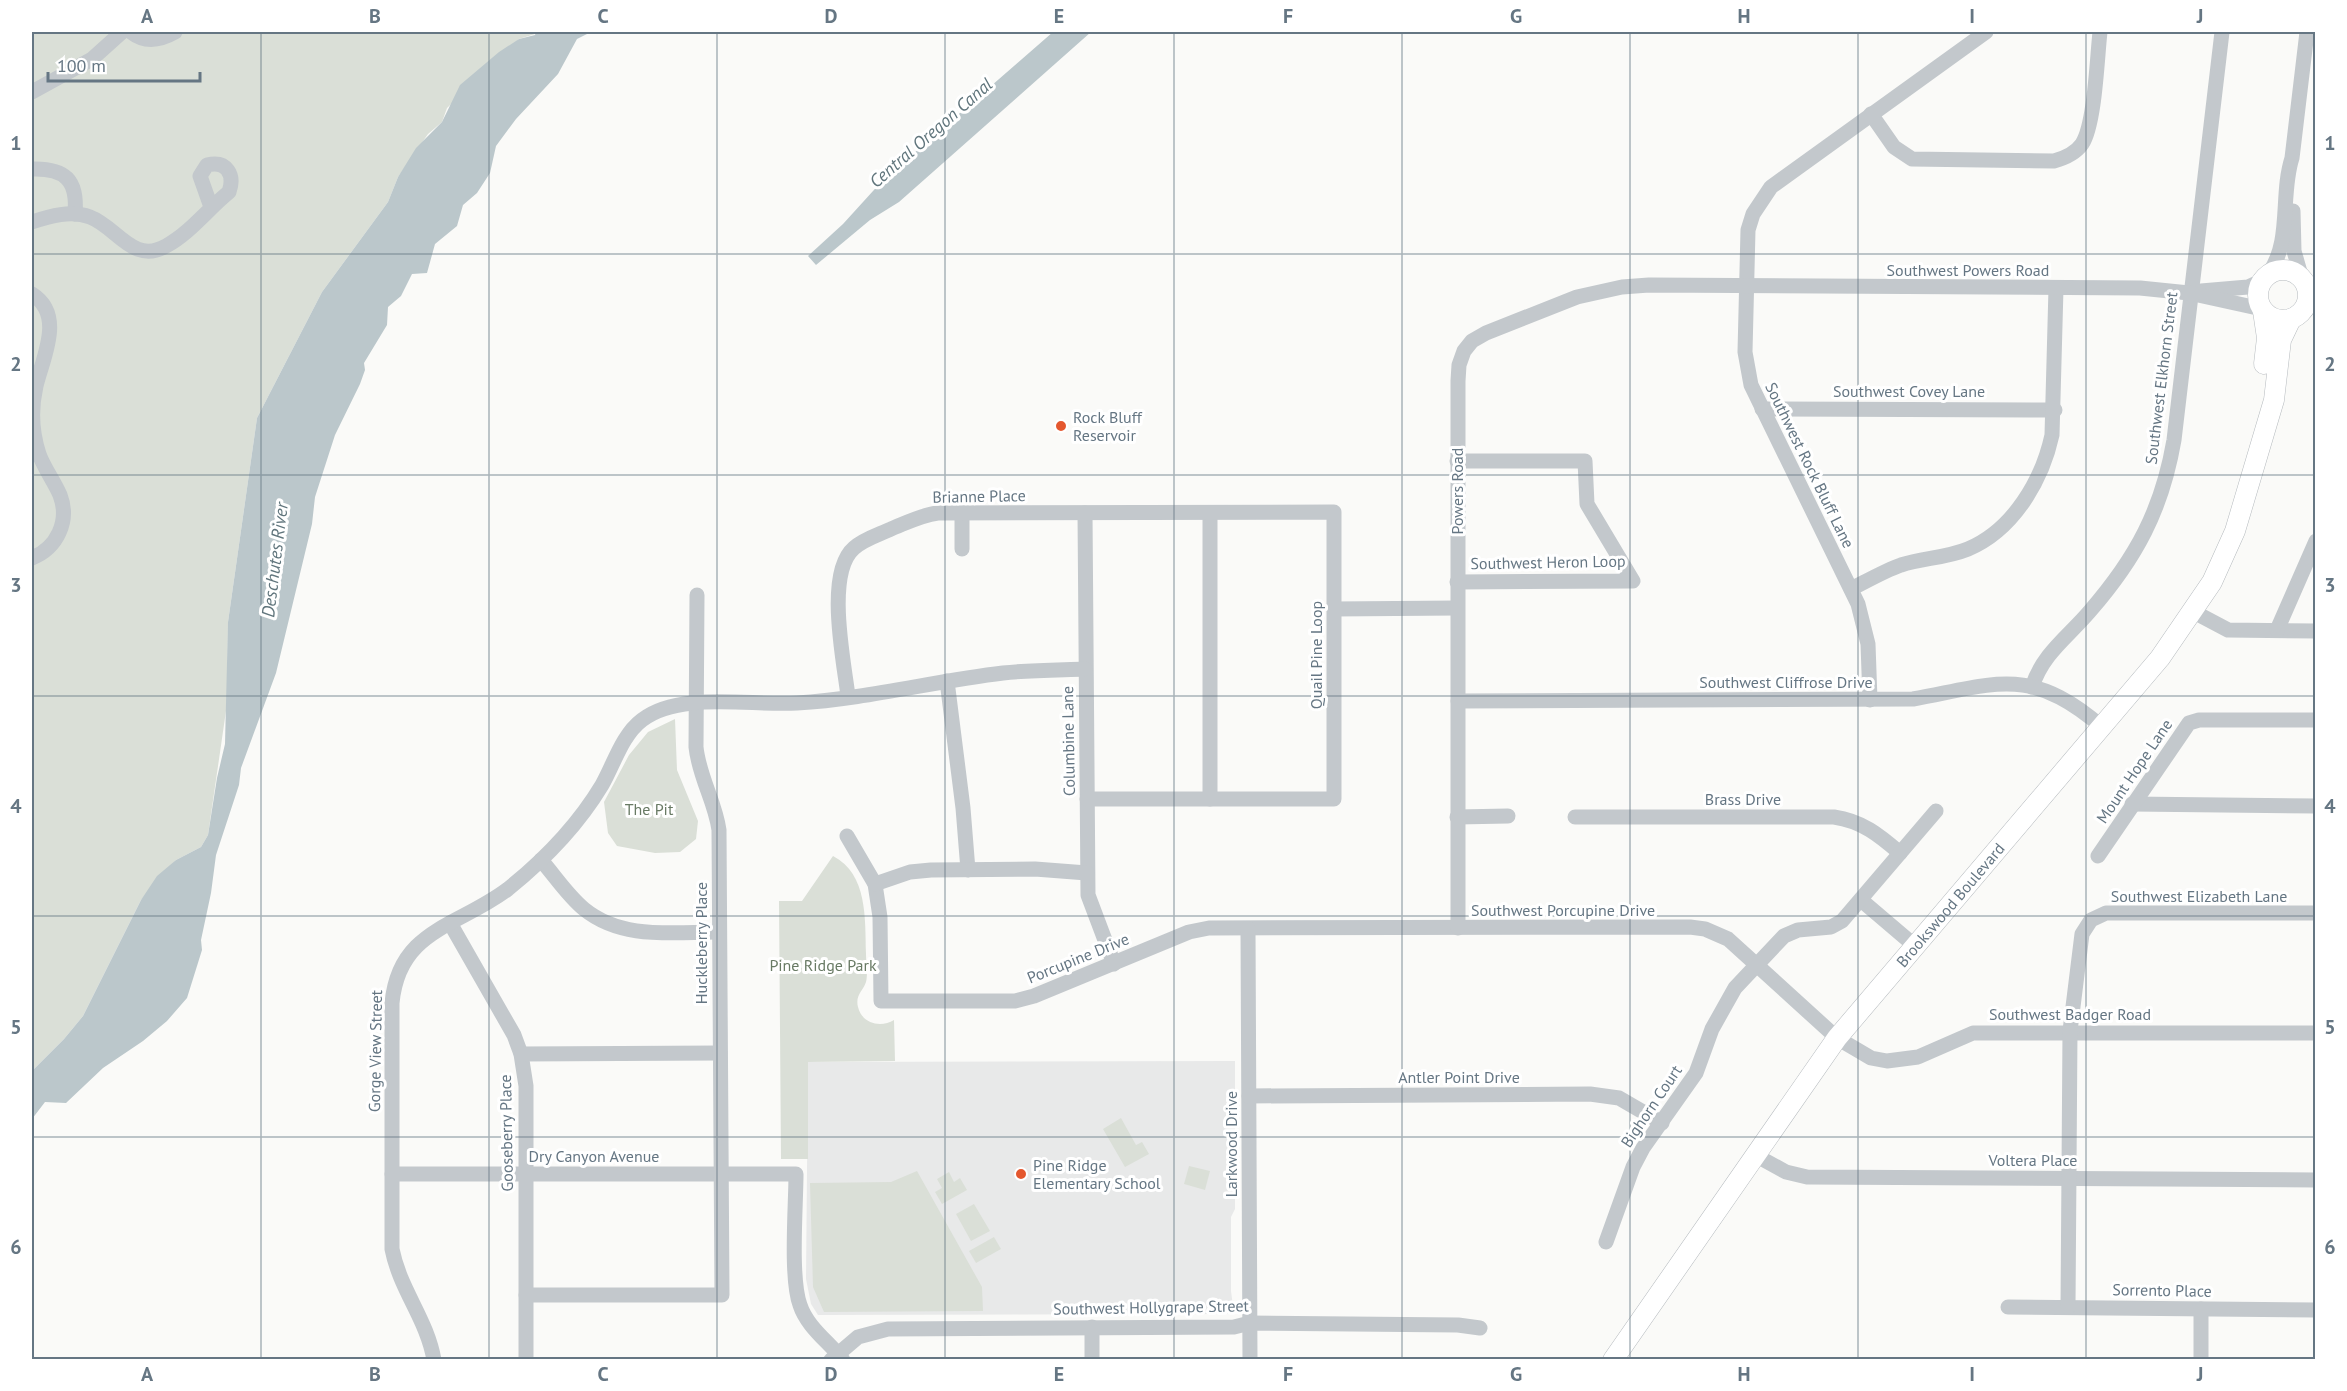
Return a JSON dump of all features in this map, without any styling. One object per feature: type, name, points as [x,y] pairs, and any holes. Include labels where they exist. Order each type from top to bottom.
[{"type":"main road","points":[[2283,269],[2297,273],[2307,282],[2308,300],[2302,313],[2275,319],[2262,310],[2257,296],[2265,277],[2283,269]]},
{"type":"main road","name":"Brookswood Boulevard","points":[[2261,439],[2260,407],[2267,338],[2262,310]]},
{"type":"main road","name":"Brookswood Boulevard","points":[[1613,1359],[1837,1038],[2160,658],[2194,612],[2212,582],[2235,531],[2253,477],[2261,439],[2274,400],[2281,340],[2302,313]]},
{"type":"street","points":[[32,92],[92,59],[122,32]]},
{"type":"street","points":[[131,32],[151,40],[165,38],[175,32]]},
{"type":"street","name":"Southwest Rock Bluff Lane","points":[[1870,700],[1868,644],[1864,621],[1851,589],[1751,385],[1747,368],[1745,286],[1748,230],[1761,200],[1771,187],[1986,32]]},
{"type":"street","points":[[1871,114],[1894,147],[1912,159],[2054,161],[2065,158],[2075,152],[2086,135],[2100,32]]},
{"type":"street","name":"Southwest Elkhorn Street","points":[[2032,687],[2044,660],[2062,638],[2098,602],[2129,563],[2149,526],[2171,456],[2222,32]]},
{"type":"street","points":[[2189,293],[2248,287],[2265,277],[2276,262],[2280,250],[2286,177],[2292,158],[2307,32]]},
{"type":"street","points":[[2292,158],[2295,178],[2294,252],[2307,282]]},
{"type":"street","points":[[32,169],[50,168],[68,179],[75,191],[75,214]]},
{"type":"street","points":[[32,222],[45,217],[75,214],[99,221],[122,241],[140,251],[150,251],[165,247],[181,237],[211,207]]},
{"type":"street","name":"Powers Road","points":[[1458,928],[1457,461],[1459,365],[1472,341],[1506,325],[1598,291],[1649,285],[1745,286]]},
{"type":"street","name":"Southwest Powers Road","points":[[1745,286],[2140,288],[2189,293]]},
{"type":"street","points":[[1851,589],[1898,566],[1970,549],[2004,525],[2039,475],[2048,456],[2055,410],[2056,288]]},
{"type":"street","points":[[2189,293],[2262,310]]},
{"type":"street","points":[[32,294],[47,310],[49,321],[49,345],[35,388],[33,424],[39,455],[60,496],[63,511],[58,536],[45,551],[32,558]]},
{"type":"street","name":"Southwest Covey Lane","points":[[1762,409],[2055,410]]},
{"type":"street","name":"Southwest Heron Loop","points":[[1457,461],[1585,460],[1587,504],[1634,581],[1457,582]]},
{"type":"street","points":[[962,513],[962,549]]},
{"type":"street","name":"Brianne Place","points":[[848,696],[839,625],[840,584],[846,558],[854,548],[868,539],[921,516],[962,513],[1085,513]]},
{"type":"street","name":"Quail Pine Loop","points":[[1085,513],[1334,513],[1334,799],[1087,799]]},
{"type":"street","name":"Columbine Lane","points":[[1085,513],[1087,873],[1091,910],[1114,964]]},
{"type":"street","points":[[1210,513],[1210,799]]},
{"type":"street","points":[[2277,630],[2316,541]]},
{"type":"street","name":"Huckleberry Place","points":[[526,1295],[723,1296],[720,1174],[719,830],[713,800],[697,764],[695,704],[697,595]]},
{"type":"street","points":[[1334,609],[1457,608]]},
{"type":"street","points":[[2194,612],[2214,625],[2228,630],[2316,631]]},
{"type":"street","name":"Gorge View Street","points":[[434,1359],[422,1322],[397,1273],[392,1249],[393,986],[403,961],[411,949],[432,932],[500,894],[541,860],[577,821],[601,786],[625,740],[640,721],[663,707],[695,704],[797,703],[1005,672],[1085,669]]},
{"type":"street","points":[[947,681],[963,808],[968,870]]},
{"type":"street","name":"Southwest Cliffrose Drive","points":[[1458,701],[1913,699],[1990,684],[2032,687],[2069,701],[2102,727]]},
{"type":"street","name":"Mount Hope Lane","points":[[2098,856],[2182,730],[2191,722],[2199,720],[2316,720]]},
{"type":"street","points":[[2133,804],[2316,806]]},
{"type":"street","name":"Bighorn Court","points":[[1606,1242],[1633,1167],[1696,1073],[1721,1009],[1735,988],[1784,936],[1798,930],[1837,925],[1936,811]]},
{"type":"street","points":[[1457,817],[1508,816]]},
{"type":"street","name":"Brass Drive","points":[[1575,817],[1834,817],[1867,827],[1900,853]]},
{"type":"street","points":[[847,836],[875,884],[910,872],[968,870],[1087,873]]},
{"type":"street","points":[[541,860],[582,908],[618,928],[639,933],[718,932]]},
{"type":"street","name":"Porcupine Drive","points":[[875,884],[880,917],[881,1001],[1015,1001],[1034,996],[1189,932],[1209,928],[1248,929]]},
{"type":"street","points":[[1861,900],[1915,945]]},
{"type":"street","name":"Southwest Elizabeth Lane","points":[[2068,1307],[2070,1031],[2082,934],[2091,920],[2106,913],[2316,913]]},
{"type":"street","name":"Gooseberry Place","points":[[450,923],[514,1035],[520,1054],[525,1086],[526,1359]]},
{"type":"street","name":"Southwest Porcupine Drive","points":[[1248,929],[1706,929],[1728,939],[1837,1038]]},
{"type":"street","name":"Larkwood Drive","points":[[1248,929],[1250,1359]]},
{"type":"street","name":"Southwest Badger Road","points":[[1837,1038],[1871,1058],[1901,1061],[1918,1057],[1973,1033],[2070,1031],[2316,1033]]},
{"type":"street","points":[[520,1054],[720,1053]]},
{"type":"street","name":"Antler Point Drive","points":[[1249,1096],[1590,1094],[1619,1098],[1662,1123]]},
{"type":"street","name":"Voltera Place","points":[[1755,1155],[1786,1172],[1808,1177],[2316,1180]]},
{"type":"street","name":"Dry Canyon Avenue","points":[[392,1174],[796,1174],[796,1285],[800,1305],[809,1322],[838,1358]]},
{"type":"street","name":"Sorrento Place","points":[[2008,1307],[2316,1310]]},
{"type":"street","points":[[2201,1309],[2201,1359]]},
{"type":"street","name":"Southwest Hollygrape Street","points":[[838,1358],[858,1337],[888,1329],[1234,1327],[1250,1323],[1458,1325],[1480,1328]]},
{"type":"street","points":[[1092,1328],[1092,1359]]},
{"type":"shaded area","name":"Pine Ridge Elementary School","points":[[1235,1061],[1235,1209],[1231,1217],[1231,1291],[1234,1314],[818,1315],[811,1304],[806,1279],[808,1062]]},
{"type":"green space","points":[[32,32],[536,32],[519,39],[447,108],[442,122],[428,134],[398,177],[388,202],[322,292],[257,418],[228,622],[227,704],[208,835],[201,847],[176,860],[141,900],[83,1016],[32,1071]]},
{"type":"green space","name":"The Pit","points":[[675,719],[677,770],[698,821],[696,839],[680,852],[655,853],[617,846],[608,833],[604,802],[629,755],[648,732]]},
{"type":"green space","name":"Pine Ridge Park","points":[[833,856],[853,874],[862,899],[867,975],[866,982],[858,996],[858,1007],[863,1017],[873,1023],[883,1024],[894,1020],[895,1061],[808,1062],[808,1159],[781,1159],[779,901],[802,901]]},
{"type":"green space","points":[[1121,1118],[1136,1145],[1142,1142],[1149,1154],[1125,1167],[1103,1129]]},
{"type":"green space","points":[[1189,1166],[1210,1171],[1205,1190],[1184,1184]]},
{"type":"green space","points":[[917,1171],[982,1287],[983,1311],[824,1312],[813,1287],[810,1183],[891,1182]]},
{"type":"green space","points":[[949,1172],[954,1182],[960,1178],[967,1190],[942,1204],[935,1192],[942,1188],[937,1179]]},
{"type":"green space","points":[[974,1204],[990,1231],[971,1241],[956,1214]]},
{"type":"green space","points":[[994,1237],[1001,1249],[976,1263],[969,1251]]},
{"type":"water","name":"Deschutes River","points":[[536,32],[591,32],[577,39],[558,74],[516,119],[496,146],[490,173],[477,193],[463,205],[457,226],[435,244],[427,273],[412,274],[401,296],[388,307],[387,325],[364,363],[365,370],[360,384],[335,435],[315,497],[312,524],[276,673],[241,768],[239,785],[216,855],[201,940],[202,950],[187,998],[167,1021],[143,1041],[103,1068],[66,1103],[45,1102],[32,1119],[32,1071],[83,1016],[141,900],[157,876],[176,860],[201,847],[208,835],[225,744],[228,622],[257,418],[322,292],[388,202],[398,177],[416,148],[442,122],[460,85],[499,52],[519,39],[535,35]]},
{"type":"water","points":[[1053,32],[1091,32],[899,202],[870,220],[816,265],[808,256],[843,224],[883,180]]},
{"type":"place","name":"Rock Bluff Reservoir","points":[[1061,426]]},
{"type":"place","name":"Pine Ridge Elementary School","points":[[1021,1174]]},
{"type":"water label","name":"Central Oregon Canal","points":[[931,133]]}]
